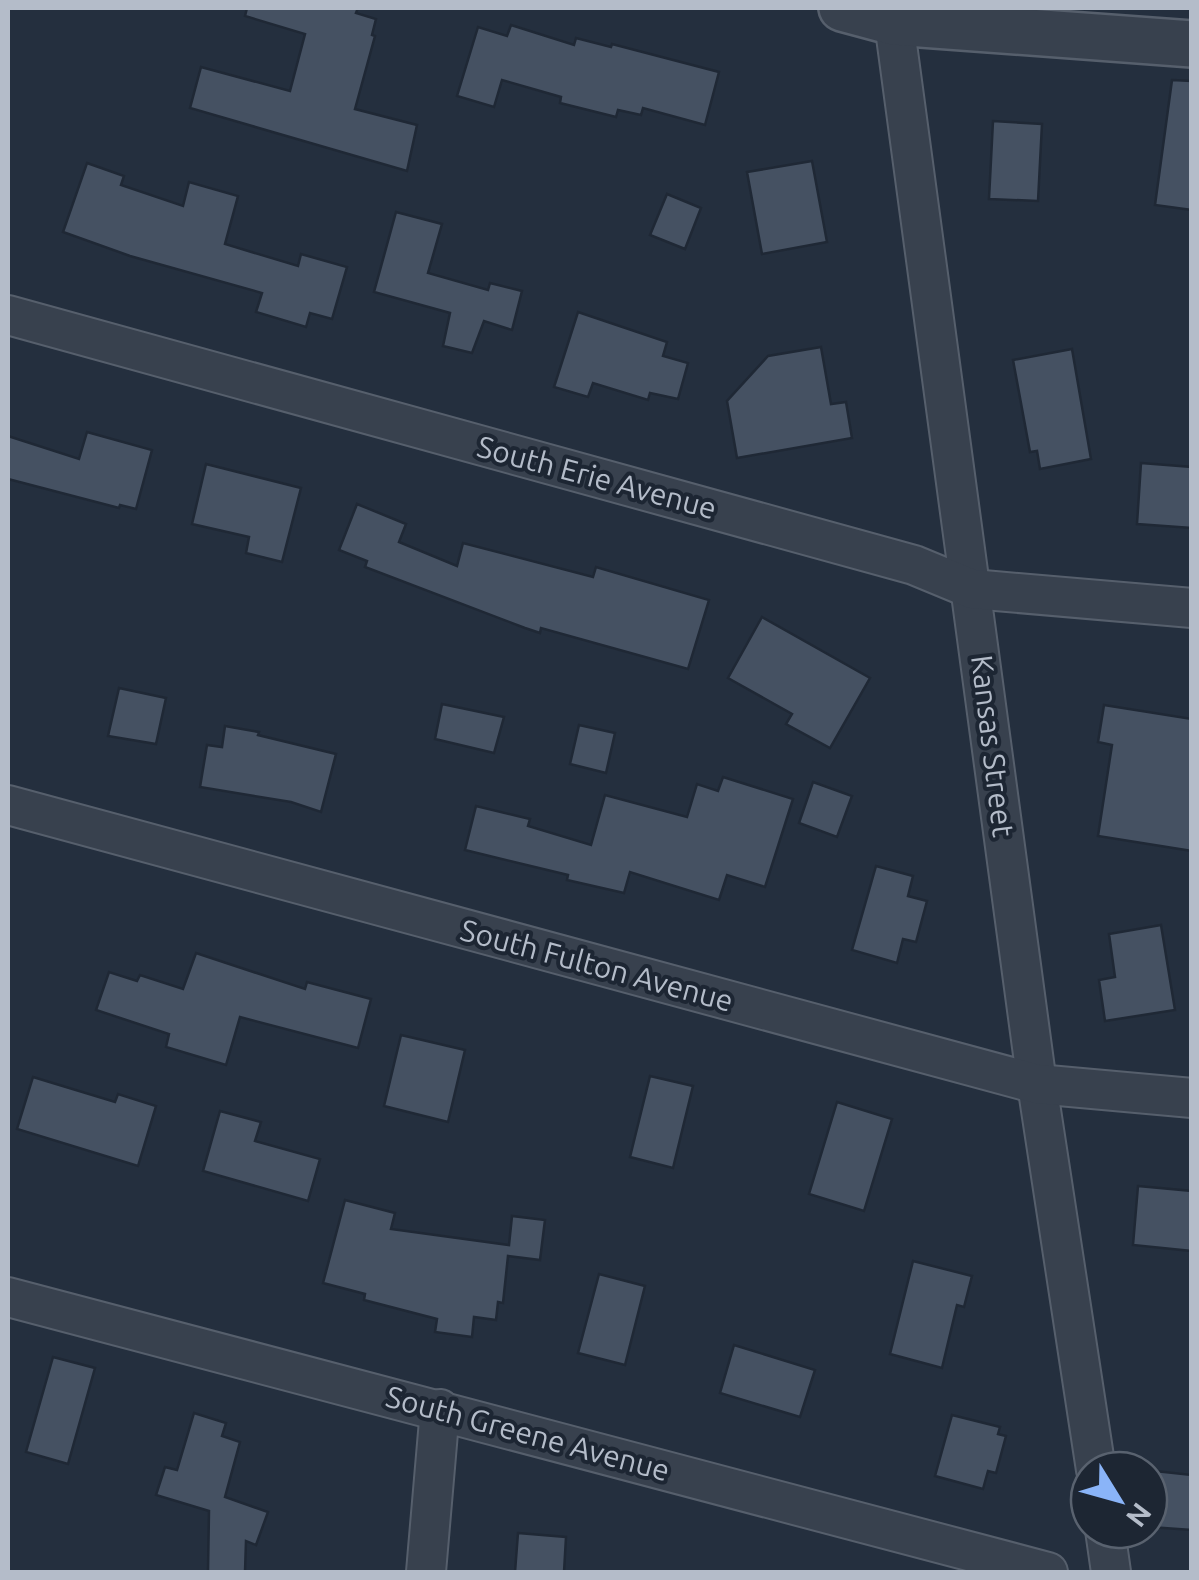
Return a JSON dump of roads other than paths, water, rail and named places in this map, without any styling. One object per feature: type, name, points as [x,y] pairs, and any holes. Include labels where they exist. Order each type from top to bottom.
[{"type":"street","points":[[842,8],[894,22],[1192,44]]},
{"type":"street","name":"Kansas Street","points":[[894,22],[1037,1084],[1093,1450]]},
{"type":"street","name":"South Erie Avenue","points":[[8,314],[914,565],[972,588],[1192,608]]},
{"type":"street","name":"South Fulton Avenue","points":[[8,805],[1037,1084],[1192,1098]]},
{"type":"street","name":"South Greene Avenue","points":[[8,1297],[1048,1572]]},
{"type":"street","points":[[426,1572],[440,1409]]}]
